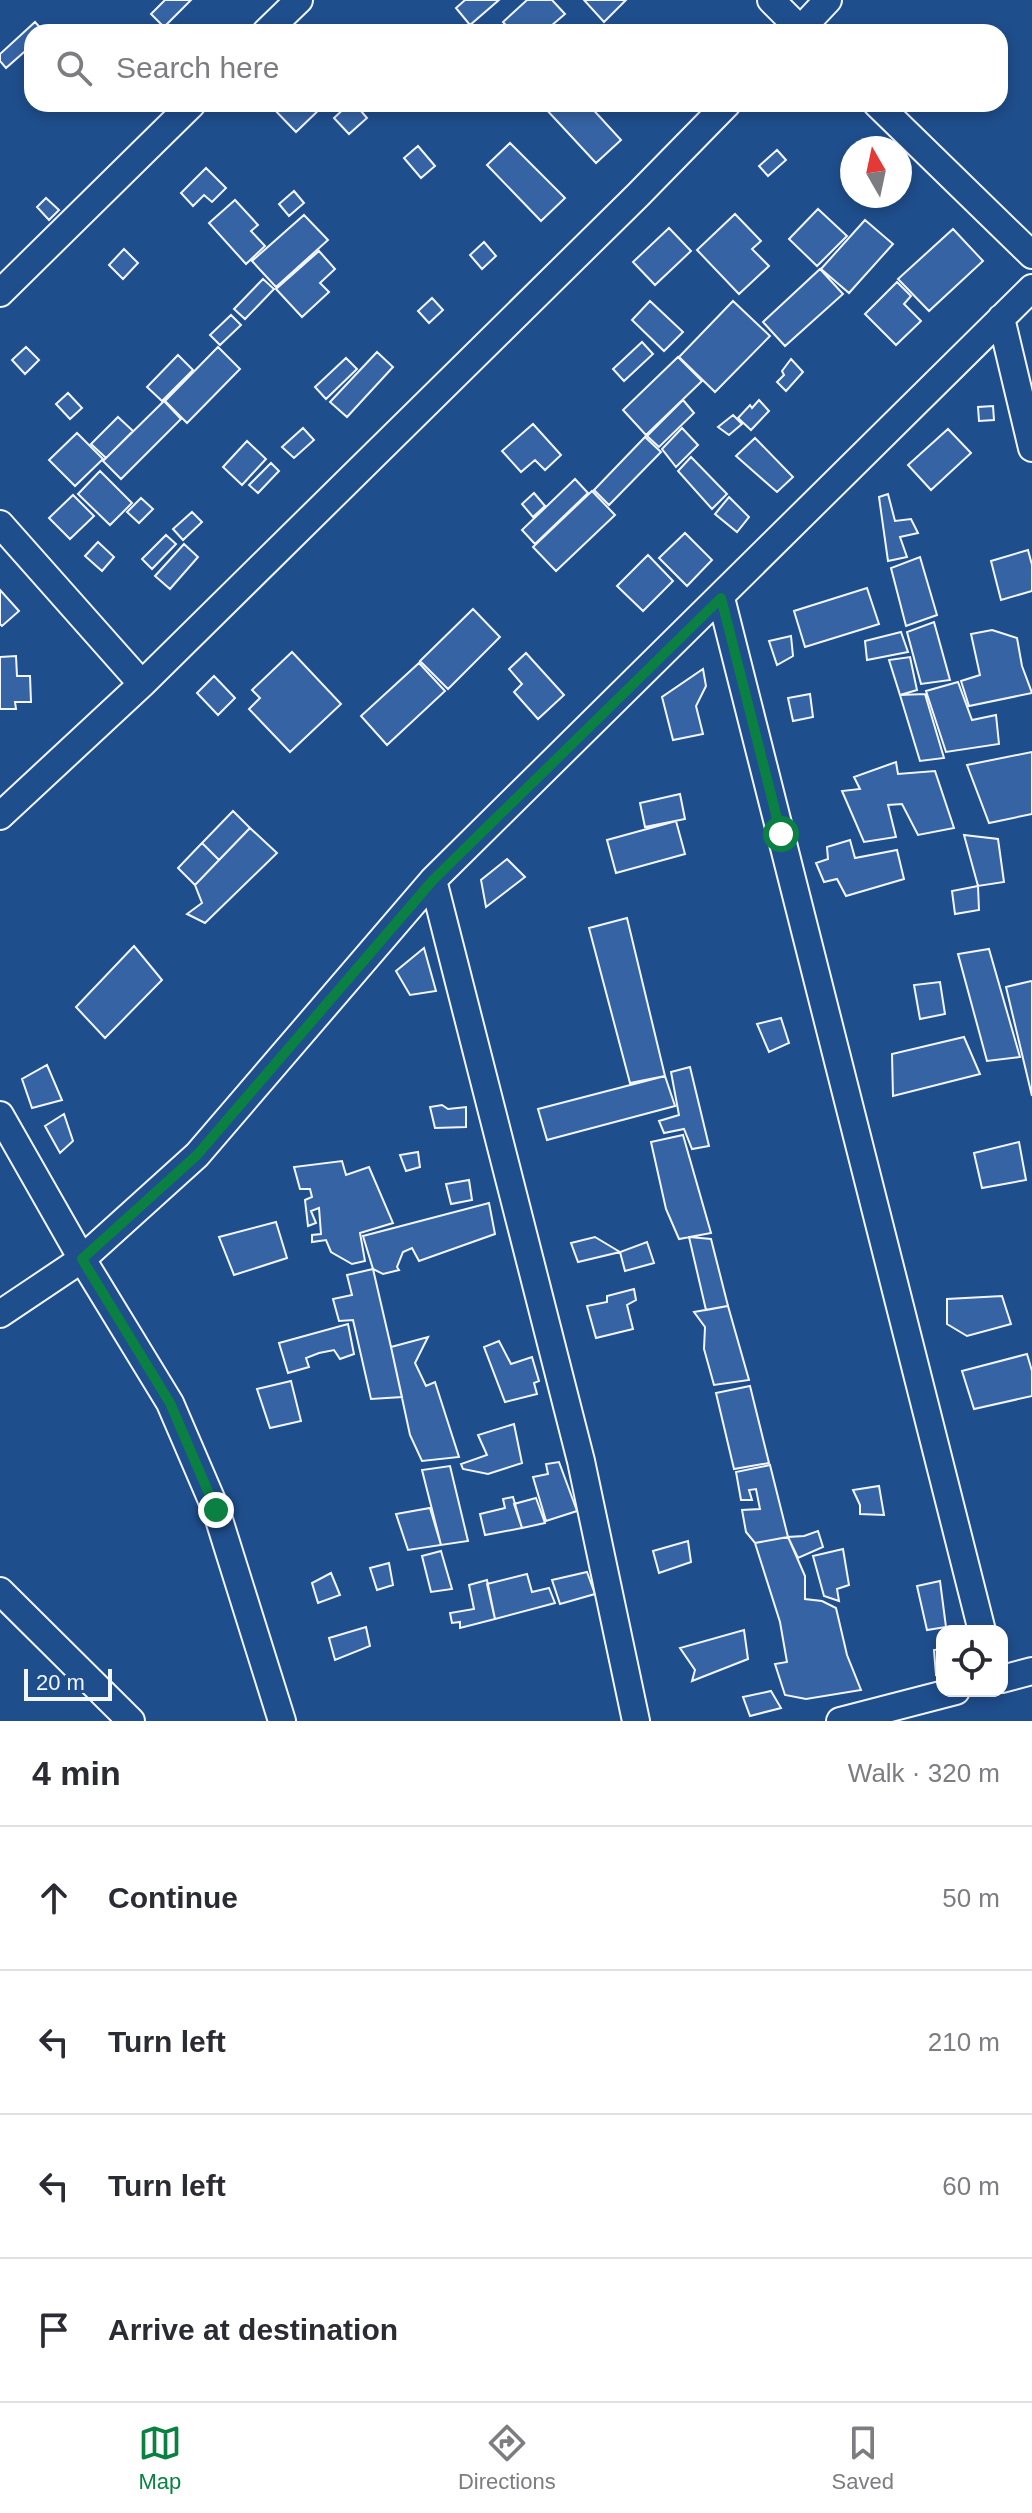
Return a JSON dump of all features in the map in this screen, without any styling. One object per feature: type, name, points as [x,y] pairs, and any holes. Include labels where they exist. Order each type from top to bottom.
[{"type":"street","points":[[771,0],[793,24]]},
{"type":"street","points":[[806,24],[828,0]]},
{"type":"street","points":[[0,293],[184,112]]},
{"type":"street","points":[[0,816],[142,684],[719,112]]},
{"type":"street","points":[[885,112],[1032,255]]},
{"type":"street","points":[[0,1314],[82,1259],[197,1155],[433,880],[1032,288]]},
{"type":"street","points":[[1001,318],[1032,448]]},
{"type":"street","points":[[0,524],[142,684]]},
{"type":"street","points":[[721,598],[980,1625]]},
{"type":"street","points":[[433,880],[581,1461],[636,1721]]},
{"type":"street","points":[[0,1115],[82,1259],[170,1403],[220,1523],[282,1721]]},
{"type":"street","points":[[0,1591],[131,1721]]},
{"type":"street","points":[[1008,1677],[1032,1671]]},
{"type":"street","points":[[840,1721],[936,1696]]},
{"type":"building","points":[[165,0],[191,0],[167,24],[161,24],[151,14]]},
{"type":"building","points":[[465,0],[499,0],[471,24],[456,8]]},
{"type":"building","points":[[527,0],[552,0],[565,14],[553,24],[503,22]]},
{"type":"building","points":[[584,0],[626,0],[604,22]]},
{"type":"building","points":[[24,32],[24,52],[6,68],[0,61],[0,54]]},
{"type":"building","points":[[277,112],[317,112],[296,132]]},
{"type":"building","points":[[340,112],[362,112],[367,118],[349,134],[334,118]]},
{"type":"building","points":[[549,112],[595,112],[621,140],[596,163]]},
{"type":"building","points":[[510,143],[565,198],[541,221],[487,165]]},
{"type":"building","points":[[418,146],[435,166],[421,178],[404,158]]},
{"type":"building","points":[[777,150],[786,160],[768,176],[759,166]]},
{"type":"building","points":[[206,168],[226,188],[212,202],[204,195],[193,206],[181,193]]},
{"type":"building","points":[[294,191],[304,203],[289,216],[279,204]]},
{"type":"building","points":[[46,198],[59,210],[49,220],[37,207]]},
{"type":"building","points":[[235,200],[258,225],[251,231],[265,246],[246,264],[209,223]]},
{"type":"building","points":[[818,209],[847,236],[817,266],[789,239]]},
{"type":"building","points":[[735,214],[761,241],[752,249],[769,266],[739,294],[697,250]]},
{"type":"building","points":[[304,215],[328,240],[276,287],[252,261]]},
{"type":"building","points":[[865,220],[893,244],[849,293],[821,269]]},
{"type":"building","points":[[669,228],[691,251],[655,285],[633,262]]},
{"type":"building","points":[[953,229],[983,261],[929,311],[898,279]]},
{"type":"building","points":[[484,242],[496,256],[482,269],[470,255]]},
{"type":"building","points":[[124,249],[138,263],[123,279],[109,265]]},
{"type":"building","points":[[319,251],[335,269],[320,283],[329,292],[302,317],[276,289]]},
{"type":"building","points":[[820,269],[843,294],[785,346],[763,322]]},
{"type":"building","points":[[263,279],[274,289],[245,319],[234,309]]},
{"type":"building","points":[[897,282],[911,296],[904,304],[921,321],[896,345],[865,314]]},
{"type":"building","points":[[432,298],[443,310],[429,323],[418,311]]},
{"type":"building","points":[[650,301],[683,332],[664,351],[632,320]]},
{"type":"building","points":[[733,301],[770,336],[715,392],[679,357]]},
{"type":"building","points":[[231,315],[241,325],[220,345],[210,335]]},
{"type":"building","points":[[642,342],[653,354],[624,381],[613,369]]},
{"type":"building","points":[[26,347],[39,360],[25,374],[12,360]]},
{"type":"building","points":[[218,347],[240,369],[187,423],[165,401]]},
{"type":"building","points":[[377,352],[393,367],[347,417],[330,402]]},
{"type":"building","points":[[178,355],[193,370],[162,401],[147,387]]},
{"type":"building","points":[[678,357],[702,381],[646,435],[623,410]]},
{"type":"building","points":[[346,358],[357,369],[326,399],[315,387]]},
{"type":"building","points":[[791,359],[803,372],[786,391],[777,382]]},
{"type":"building","points":[[68,393],[82,408],[70,419],[56,404]]},
{"type":"building","points":[[683,400],[694,413],[659,447],[647,436]]},
{"type":"building","points":[[759,400],[769,411],[751,430],[738,418]]},
{"type":"building","points":[[164,401],[181,419],[121,479],[103,461]]},
{"type":"building","points":[[993,406],[994,420],[979,421],[978,407]]},
{"type":"building","points":[[733,415],[742,424],[729,435],[718,427]]},
{"type":"building","points":[[118,417],[133,431],[106,458],[91,444]]},
{"type":"building","points":[[533,424],[561,455],[545,470],[535,460],[521,472],[502,451]]},
{"type":"building","points":[[303,428],[314,440],[294,458],[282,447]]},
{"type":"building","points":[[682,428],[698,445],[676,467],[662,449]]},
{"type":"building","points":[[948,429],[971,453],[931,490],[908,465]]},
{"type":"building","points":[[77,433],[103,459],[75,486],[49,460]]},
{"type":"building","points":[[645,437],[661,452],[609,505],[594,490]]},
{"type":"building","points":[[755,438],[793,477],[777,492],[736,456]]},
{"type":"building","points":[[247,441],[266,459],[242,485],[223,467]]},
{"type":"building","points":[[691,457],[727,494],[712,509],[678,471]]},
{"type":"building","points":[[271,463],[279,471],[258,493],[249,485]]},
{"type":"building","points":[[100,471],[132,503],[110,525],[78,494]]},
{"type":"building","points":[[575,479],[588,493],[535,544],[522,530]]},
{"type":"building","points":[[592,491],[615,515],[556,571],[533,547]]},
{"type":"building","points":[[534,493],[545,506],[533,517],[522,504]]},
{"type":"building","points":[[888,494],[895,521],[911,519],[918,533],[900,537],[907,557],[888,561],[879,497]]},
{"type":"building","points":[[73,495],[94,516],[70,539],[49,518]]},
{"type":"building","points":[[729,497],[749,517],[737,532],[715,514]]},
{"type":"building","points":[[141,498],[153,509],[139,523],[127,512]]},
{"type":"building","points":[[192,512],[202,522],[183,540],[173,529]]},
{"type":"building","points":[[685,533],[712,560],[687,586],[659,558]]},
{"type":"building","points":[[166,535],[176,544],[152,569],[142,559]]},
{"type":"building","points":[[98,542],[114,557],[102,571],[85,556]]},
{"type":"building","points":[[184,544],[198,557],[170,589],[155,576]]},
{"type":"building","points":[[1028,550],[1032,565],[1032,591],[1001,600],[991,561]]},
{"type":"building","points":[[648,555],[673,581],[643,611],[617,586]]},
{"type":"building","points":[[920,557],[937,615],[906,626],[891,568]]},
{"type":"building","points":[[867,588],[879,624],[805,647],[794,611]]},
{"type":"building","points":[[0,590],[19,611],[2,626],[0,624]]},
{"type":"building","points":[[473,609],[500,637],[448,689],[420,661]]},
{"type":"building","points":[[934,622],[950,680],[921,684],[907,632]]},
{"type":"building","points":[[992,630],[1017,638],[1022,666],[1032,693],[969,706],[961,681],[980,675],[971,634]]},
{"type":"building","points":[[901,632],[908,652],[867,660],[865,641]]},
{"type":"building","points":[[791,636],[793,656],[777,665],[769,641]]},
{"type":"building","points":[[292,652],[341,704],[290,752],[249,709],[260,698],[252,690]]},
{"type":"building","points":[[526,653],[564,695],[538,719],[514,692],[522,684],[509,669]]},
{"type":"building","points":[[16,656],[17,676],[30,676],[31,702],[15,702],[16,709],[0,709],[0,657]]},
{"type":"building","points":[[910,657],[917,690],[900,695],[889,660]]},
{"type":"building","points":[[419,663],[445,691],[387,745],[361,716]]},
{"type":"building","points":[[703,669],[706,686],[696,706],[703,734],[673,740],[662,697]]},
{"type":"building","points":[[214,676],[235,698],[218,715],[197,693]]},
{"type":"building","points":[[958,682],[972,720],[996,715],[999,744],[946,752],[926,691]]},
{"type":"building","points":[[810,694],[813,717],[793,721],[788,698]]},
{"type":"building","points":[[925,694],[944,758],[920,761],[900,695]]},
{"type":"building","points":[[1032,752],[1032,814],[989,823],[967,765]]},
{"type":"building","points":[[896,762],[898,774],[935,771],[954,828],[918,835],[902,804],[888,805],[896,837],[864,842],[842,791],[860,789],[854,777]]},
{"type":"building","points":[[680,794],[685,819],[645,827],[640,803]]},
{"type":"building","points":[[233,811],[250,828],[219,860],[202,843]]},
{"type":"building","points":[[676,821],[685,854],[616,873],[607,840]]},
{"type":"building","points":[[250,828],[277,853],[205,923],[187,914],[202,903],[195,885]]},
{"type":"building","points":[[964,835],[998,839],[1004,882],[978,886]]},
{"type":"building","points":[[850,840],[855,858],[897,850],[904,879],[846,896],[837,879],[824,882],[816,863],[828,859],[827,847]]},
{"type":"building","points":[[202,843],[219,860],[195,885],[178,868]]},
{"type":"building","points":[[507,859],[525,877],[486,907],[481,880]]},
{"type":"building","points":[[978,886],[979,910],[955,914],[952,891]]},
{"type":"building","points":[[627,918],[665,1076],[630,1083],[589,928]]},
{"type":"building","points":[[134,946],[162,980],[105,1038],[76,1007]]},
{"type":"building","points":[[424,948],[436,991],[410,995],[396,971]]},
{"type":"building","points":[[989,949],[1020,1057],[987,1061],[958,954]]},
{"type":"building","points":[[940,982],[945,1014],[920,1019],[914,985]]},
{"type":"building","points":[[1032,982],[1032,1096],[1006,987]]},
{"type":"building","points":[[781,1018],[789,1043],[769,1052],[757,1024]]},
{"type":"building","points":[[964,1037],[980,1074],[893,1096],[892,1054]]},
{"type":"building","points":[[47,1065],[62,1100],[32,1108],[22,1079]]},
{"type":"building","points":[[690,1067],[709,1146],[692,1149],[684,1129],[664,1133],[659,1121],[679,1115],[671,1072]]},
{"type":"building","points":[[665,1076],[675,1106],[547,1140],[538,1109]]},
{"type":"building","points":[[442,1105],[448,1109],[466,1107],[466,1127],[435,1128],[430,1107]]},
{"type":"building","points":[[64,1114],[73,1141],[60,1153],[45,1126]]},
{"type":"building","points":[[683,1135],[711,1233],[679,1239],[666,1209],[651,1142]]},
{"type":"building","points":[[1019,1142],[1026,1180],[982,1188],[974,1153]]},
{"type":"building","points":[[418,1152],[420,1167],[406,1171],[400,1155]]},
{"type":"building","points":[[342,1161],[346,1175],[369,1167],[393,1223],[360,1233],[365,1261],[352,1264],[331,1252],[326,1240],[312,1242],[312,1235],[321,1234],[319,1208],[311,1211],[316,1223],[308,1226],[305,1200],[312,1197],[310,1189],[300,1189],[294,1167]]},
{"type":"building","points":[[469,1180],[472,1200],[451,1204],[446,1184]]},
{"type":"building","points":[[489,1203],[495,1234],[419,1261],[412,1248],[403,1252],[397,1267],[399,1270],[383,1274],[373,1269],[363,1236]]},
{"type":"building","points":[[276,1222],[287,1258],[234,1275],[219,1237]]},
{"type":"building","points":[[595,1237],[620,1252],[578,1262],[571,1243]]},
{"type":"building","points":[[689,1237],[711,1239],[728,1306],[706,1310]]},
{"type":"building","points":[[647,1242],[654,1263],[625,1271],[620,1252]]},
{"type":"building","points":[[373,1269],[402,1397],[371,1399],[353,1320],[339,1321],[333,1299],[352,1295],[347,1275]]},
{"type":"building","points":[[634,1289],[636,1300],[627,1305],[633,1329],[596,1338],[587,1306],[607,1302],[607,1296]]},
{"type":"building","points":[[1002,1296],[1011,1324],[967,1336],[947,1324],[947,1299]]},
{"type":"building","points":[[728,1306],[749,1380],[714,1385],[704,1349],[705,1327],[694,1312]]},
{"type":"building","points":[[348,1324],[354,1354],[340,1359],[334,1350],[319,1353],[306,1358],[309,1367],[288,1373],[279,1343]]},
{"type":"building","points":[[428,1337],[415,1363],[426,1386],[435,1382],[459,1457],[422,1461],[410,1435],[391,1347]]},
{"type":"building","points":[[499,1341],[511,1364],[532,1357],[539,1381],[534,1383],[537,1394],[505,1402],[484,1347]]},
{"type":"building","points":[[1027,1354],[1032,1371],[1032,1396],[974,1409],[962,1371]]},
{"type":"building","points":[[291,1381],[301,1421],[270,1428],[257,1389]]},
{"type":"building","points":[[750,1386],[769,1463],[734,1469],[716,1393]]},
{"type":"building","points":[[514,1424],[522,1463],[488,1474],[463,1469],[461,1464],[487,1455],[478,1435]]},
{"type":"building","points":[[559,1462],[577,1511],[546,1521],[533,1477],[548,1474],[546,1464]]},
{"type":"building","points":[[770,1465],[788,1537],[755,1543],[746,1532],[742,1510],[760,1509],[756,1489],[749,1490],[752,1500],[741,1500],[736,1472]]},
{"type":"building","points":[[450,1466],[468,1541],[441,1545],[422,1470]]},
{"type":"building","points":[[879,1486],[884,1515],[860,1514],[860,1505],[853,1490]]},
{"type":"building","points":[[513,1497],[522,1528],[485,1535],[480,1514],[505,1508],[503,1499]]},
{"type":"building","points":[[536,1498],[545,1523],[522,1528],[514,1504]]},
{"type":"building","points":[[430,1508],[441,1545],[408,1550],[396,1514]]},
{"type":"building","points":[[818,1531],[823,1547],[798,1558],[788,1537]]},
{"type":"building","points":[[788,1537],[805,1576],[805,1599],[822,1601],[836,1608],[847,1655],[861,1690],[806,1699],[785,1695],[775,1664],[787,1662],[780,1622],[755,1543]]},
{"type":"building","points":[[688,1541],[691,1562],[659,1573],[653,1551]]},
{"type":"building","points":[[843,1549],[849,1585],[837,1589],[839,1601],[824,1596],[813,1556]]},
{"type":"building","points":[[441,1551],[452,1589],[431,1592],[422,1556]]},
{"type":"building","points":[[389,1563],[393,1585],[377,1590],[370,1568]]},
{"type":"building","points":[[587,1572],[595,1594],[560,1604],[552,1580]]},
{"type":"building","points":[[331,1573],[340,1595],[318,1603],[312,1583]]},
{"type":"building","points":[[527,1574],[532,1592],[549,1588],[555,1603],[495,1619],[487,1584]]},
{"type":"building","points":[[487,1580],[495,1619],[460,1628],[460,1622],[452,1623],[450,1613],[474,1609],[469,1585]]},
{"type":"building","points":[[940,1581],[946,1625],[936,1625],[936,1629],[927,1630],[917,1586]]},
{"type":"building","points":[[366,1627],[370,1646],[335,1660],[329,1638]]},
{"type":"building","points":[[744,1630],[748,1659],[692,1681],[695,1670],[680,1648]]},
{"type":"building","points":[[771,1691],[781,1708],[750,1716],[743,1697]]},
{"type":"route","points":[[216,1510],[170,1403],[82,1259],[197,1155],[433,880],[721,598],[781,834]]}]
